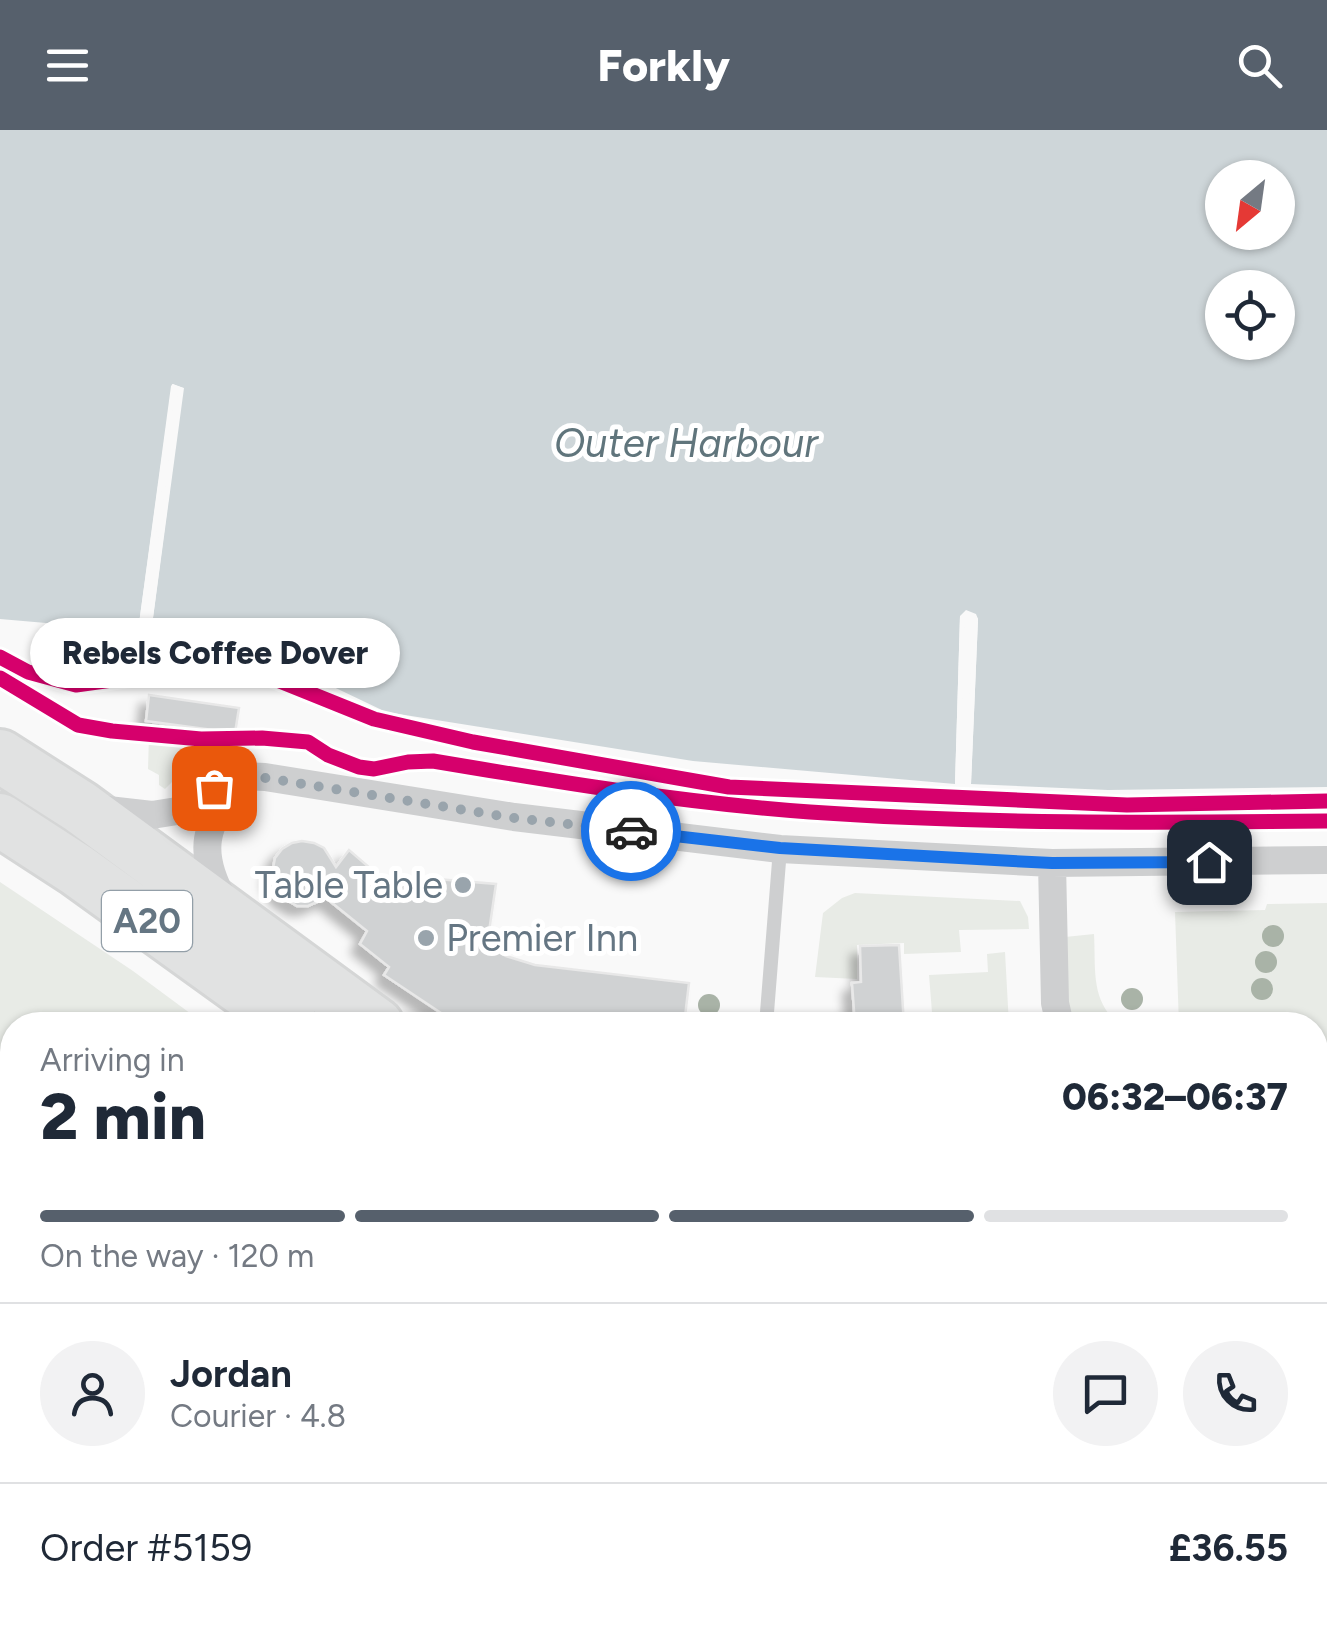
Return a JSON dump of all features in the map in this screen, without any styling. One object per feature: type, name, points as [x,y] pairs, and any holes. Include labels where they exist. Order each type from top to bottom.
[{"type":"highway","name":"A20","points":[[0,756],[80,807],[360,1012]]},
{"type":"highway","name":"A20","points":[[0,820],[77,870],[274,1012]]},
{"type":"street","points":[[80,807],[152,816],[178,811],[241,776],[514,818],[780,848],[1052,863],[1327,860]]},
{"type":"street","points":[[235,920],[210,876],[206,847],[217,809],[241,776]]},
{"type":"street","points":[[1052,863],[1057,1012]]},
{"type":"lane","points":[[767,1012],[780,848]]},
{"type":"shaded area","points":[[149,736],[195,748],[196,758],[165,789],[159,785],[159,775],[148,769]]},
{"type":"shaded area","points":[[0,882],[188,1012],[0,1012]]},
{"type":"shaded area","points":[[855,893],[1020,901],[1029,929],[959,930],[961,952],[904,954],[904,943],[857,945],[857,979],[815,977],[823,913]]},
{"type":"shaded area","points":[[1327,903],[1327,1012],[1179,1012],[1175,912],[1265,910],[1267,904]]},
{"type":"shaded area","points":[[1094,934],[1099,995],[1108,1012],[1069,1012],[1065,937]]},
{"type":"shaded area","points":[[1005,952],[1008,1012],[932,1012],[929,975],[988,972],[987,954]]},
{"type":"water","name":"Outer Harbour","points":[[0,130],[1327,130],[1327,787],[1108,790],[971,784],[978,619],[975,614],[960,616],[955,784],[693,761],[386,712],[237,641],[151,633],[183,388],[173,384],[138,631],[0,619]]},
{"type":"pier","points":[[172,384],[184,388],[151,633],[146,633],[178,390],[143,632],[138,631]]},
{"type":"pier","points":[[966,610],[978,619],[971,784],[966,784],[973,620],[967,616],[960,784],[955,784],[960,616]]},
{"type":"building","points":[[149,695],[239,708],[235,733],[146,721]]},
{"type":"building","name":"Premier Inn","points":[[302,841],[324,848],[336,867],[349,850],[399,896],[413,877],[496,884],[487,945],[535,965],[689,983],[686,1012],[440,1012],[384,975],[389,967],[360,944],[367,931],[326,898],[297,906],[280,896],[271,878],[275,858],[292,843]]},
{"type":"building","points":[[899,945],[903,1012],[854,1012],[852,983],[861,982],[860,946]]},
{"type":"cycle path","points":[[0,657],[28,672],[76,685],[235,663],[374,719],[473,742],[729,787],[1127,805],[1327,801]]},
{"type":"cycle path","points":[[0,678],[78,725],[201,739],[308,742],[328,755],[374,769],[433,761],[668,797],[875,816],[1068,822],[1327,821]]},
{"type":"way so far","points":[[214,788],[241,776],[266,778],[514,818],[631,831]]},
{"type":"place","name":"Rebels Coffee Dover","points":[[214,788]]},
{"type":"place","name":"Table Table","points":[[463,885]]},
{"type":"place","name":"Premier Inn","points":[[426,938]]},
{"type":"route","points":[[631,831],[780,848],[1013,861],[1209,862]]}]
